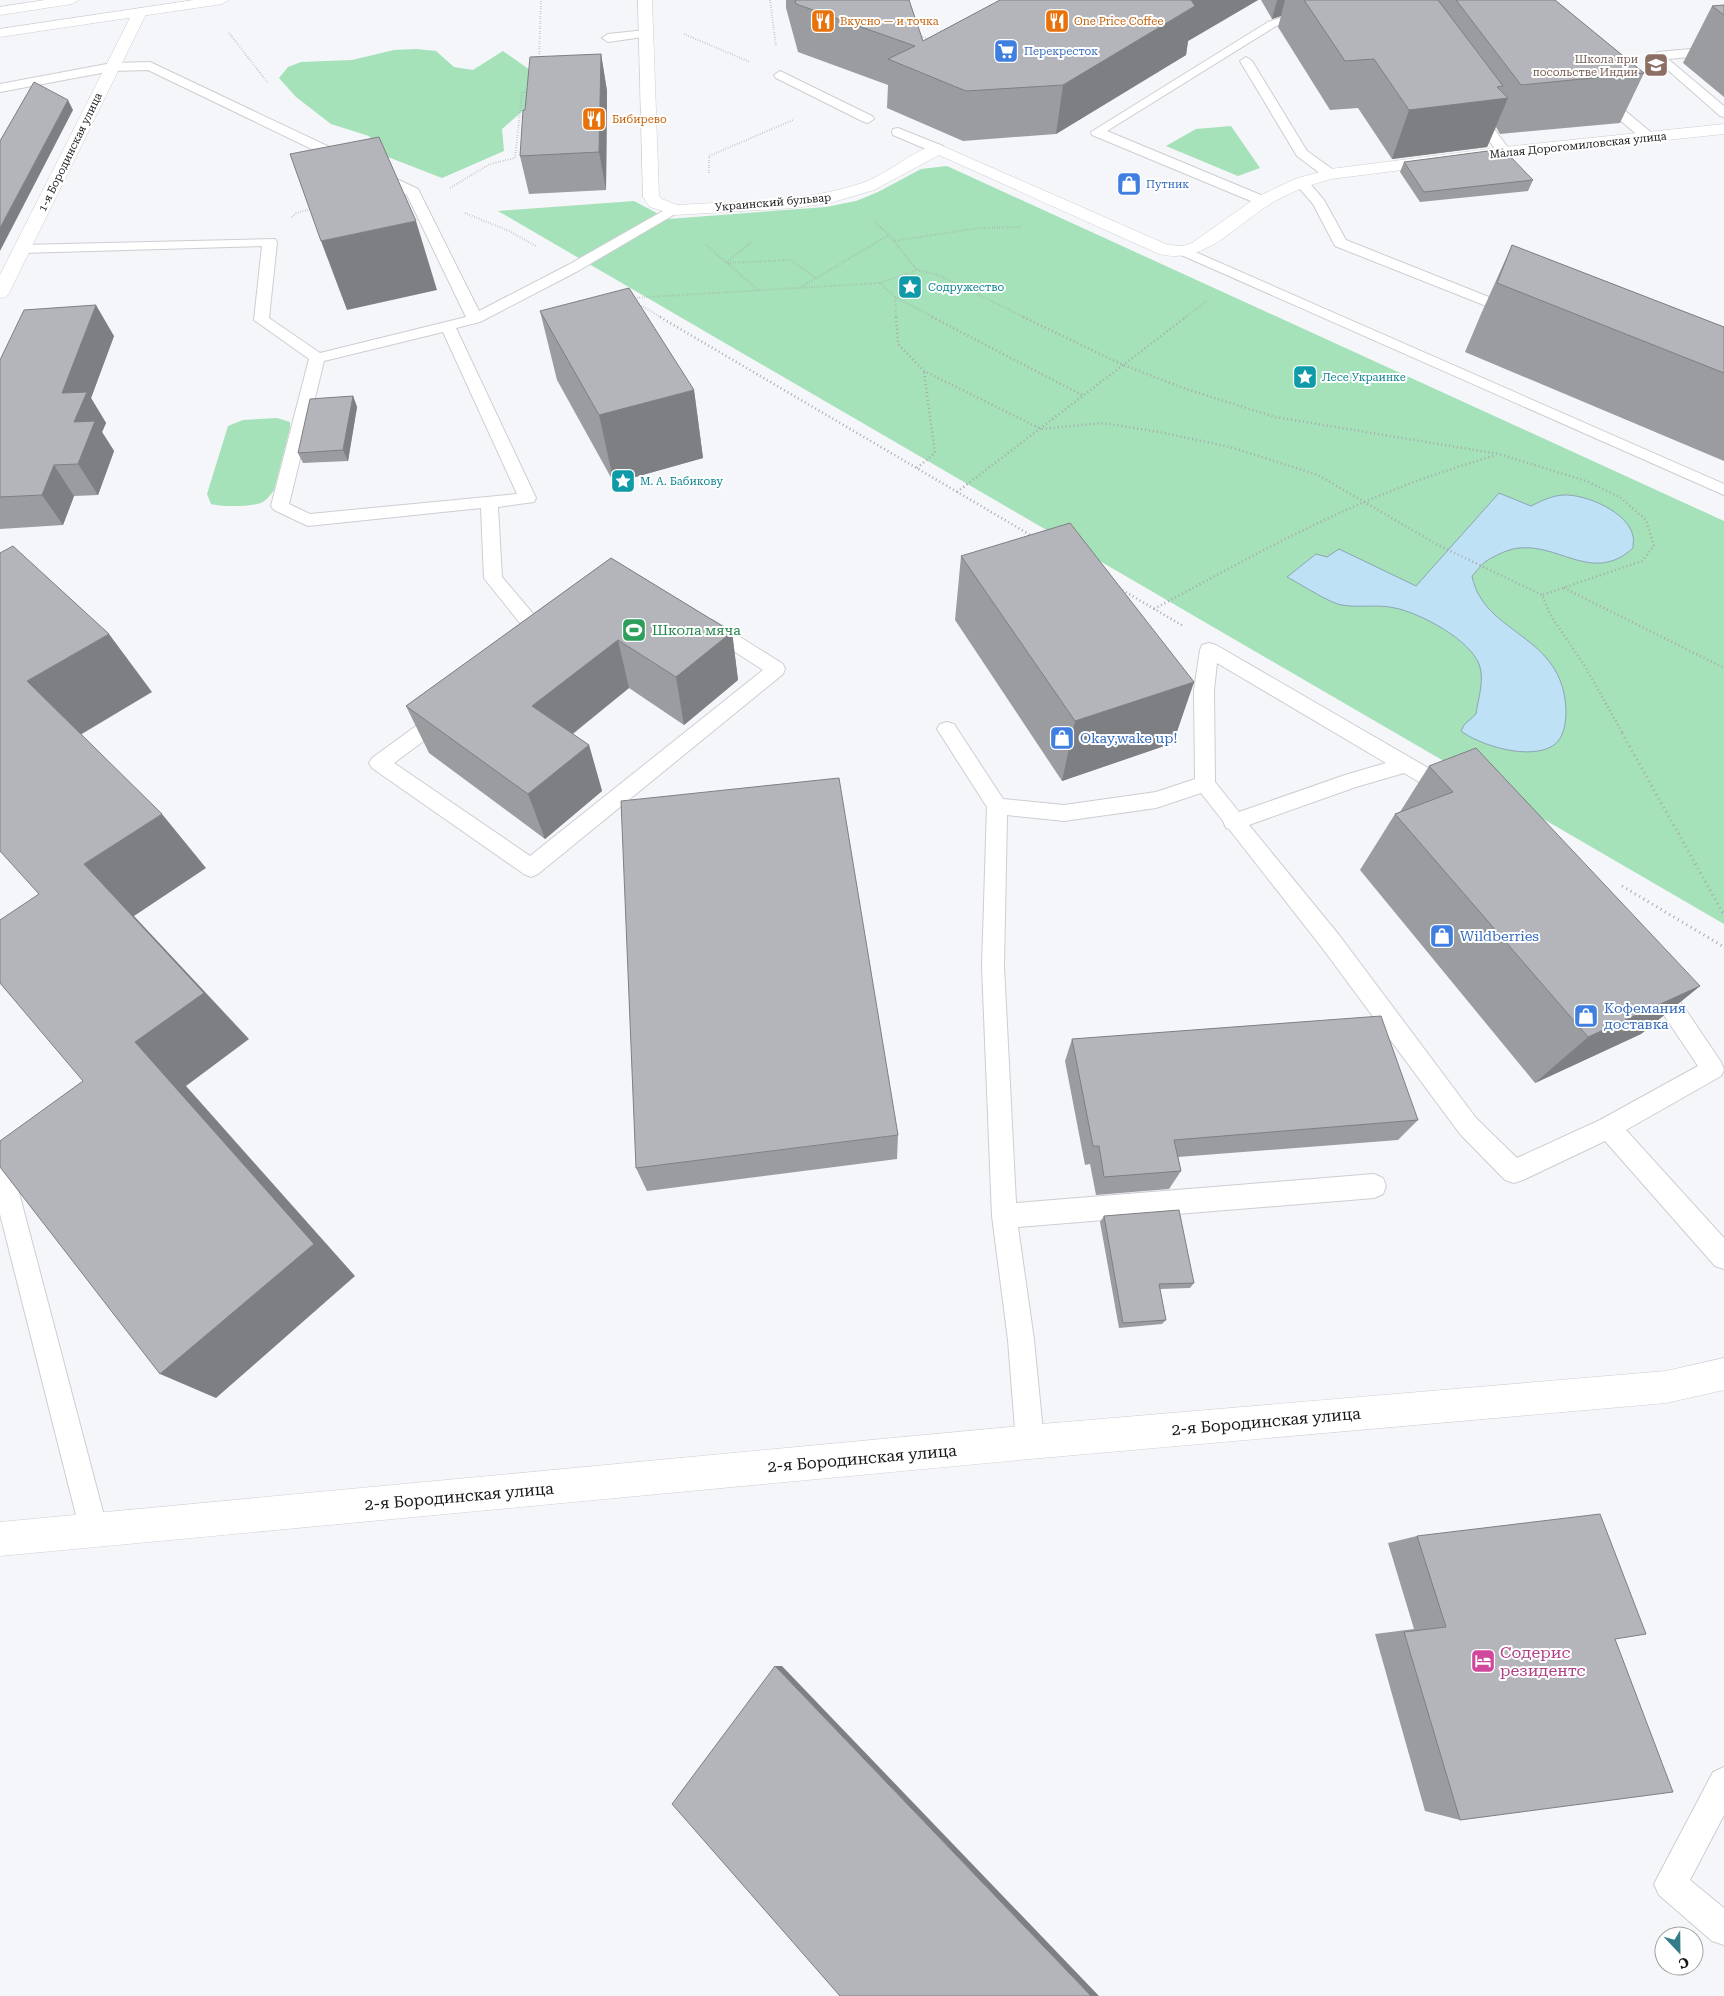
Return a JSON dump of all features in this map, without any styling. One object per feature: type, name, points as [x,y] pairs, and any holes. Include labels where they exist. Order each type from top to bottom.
[{"type":"street","points":[[0,12],[72,0]]},
{"type":"street","points":[[0,34],[222,0]]},
{"type":"street","points":[[645,0],[652,197],[656,203],[675,210]]},
{"type":"street","name":"1-я Бородинская улица","points":[[0,293],[140,12]]},
{"type":"street","name":"Малая Дорогомиловская улица","points":[[1184,251],[1198,247],[1263,201],[1301,182],[1330,174],[1504,152],[1724,129]]},
{"type":"street","points":[[938,149],[1165,250],[1184,251]]},
{"type":"street","name":"Украинский бульвар","points":[[675,210],[795,203],[847,194],[868,187],[938,149]]},
{"type":"street","name":"2-я Бородинская улица","points":[[0,1539],[1030,1442],[1666,1387],[1724,1374]]},
{"type":"lane","points":[[1263,201],[1097,132],[1272,24],[1298,15],[1317,13]]},
{"type":"lane","points":[[608,38],[646,34]]},
{"type":"lane","points":[[1724,50],[1658,56],[1724,113]]},
{"type":"lane","points":[[1246,61],[1302,153],[1330,174]]},
{"type":"lane","points":[[0,88],[112,67],[150,66],[413,192],[475,319]]},
{"type":"lane","points":[[780,75],[868,119]]},
{"type":"lane","points":[[1595,92],[1648,137]]},
{"type":"lane","points":[[1466,98],[1504,152]]},
{"type":"lane","points":[[898,132],[938,149]]},
{"type":"lane","points":[[1301,182],[1319,203],[1340,243],[1532,319]]},
{"type":"lane","points":[[22,249],[270,242],[261,320],[317,358],[475,319],[573,268],[675,210]]},
{"type":"lane","points":[[1184,251],[1239,277],[1724,490]]},
{"type":"lane","points":[[317,358],[280,506],[308,520],[528,498],[448,327]]},
{"type":"lane","points":[[489,502],[493,578],[545,641]]},
{"type":"lane","points":[[458,705],[380,763],[531,868],[776,668],[694,617]]},
{"type":"lane","points":[[530,652],[560,629]]},
{"type":"lane","points":[[1209,650],[1405,765],[1504,822],[1657,986],[1713,1069],[1608,1128],[1514,1172],[1468,1126],[1331,942],[1233,822],[1205,784],[1204,690],[1209,650]]},
{"type":"lane","points":[[947,729],[997,806],[993,966],[1004,1216],[1021,1340],[1030,1442]]},
{"type":"lane","points":[[1233,822],[1352,780],[1405,765]]},
{"type":"lane","points":[[997,806],[1064,813],[1156,800],[1205,784]]},
{"type":"lane","points":[[1608,1128],[1724,1256]]},
{"type":"lane","points":[[0,1166],[94,1530]]},
{"type":"lane","points":[[1004,1216],[1374,1186]]},
{"type":"lane","points":[[1724,1783],[1670,1884],[1724,1929]]},
{"type":"path","points":[[770,0],[780,75]]},
{"type":"path","points":[[539,59],[541,1]]},
{"type":"path","points":[[227,31],[269,85]]},
{"type":"path","points":[[683,33],[780,75]]},
{"type":"path","points":[[917,35],[934,41]]},
{"type":"path","points":[[448,189],[490,164],[516,158],[522,93],[530,90]]},
{"type":"path","points":[[709,175],[709,156],[835,103]]},
{"type":"path","points":[[270,242],[296,213],[315,208]]},
{"type":"path","points":[[892,241],[979,228],[1033,226],[1070,221],[1080,213]]},
{"type":"path","points":[[870,218],[889,235],[917,270]]},
{"type":"path","points":[[509,231],[573,268]]},
{"type":"path","points":[[800,288],[889,235]]},
{"type":"path","points":[[700,240],[759,290]]},
{"type":"path","points":[[727,263],[790,260],[816,278]]},
{"type":"path","points":[[1034,537],[628,298],[880,283],[917,270],[938,275],[1121,364],[1186,389],[1275,417],[1387,438],[1498,454],[1586,481],[1620,497],[1646,520],[1654,546],[1642,561],[1542,595]]},
{"type":"path","points":[[957,492],[1084,396],[1121,364],[1239,277]]},
{"type":"path","points":[[880,283],[895,297],[1084,396]]},
{"type":"path","points":[[895,297],[898,344],[924,371],[1041,429],[1103,423],[1159,432],[1230,447],[1318,475],[1438,545],[1542,595],[1551,616],[1586,668],[1724,915]]},
{"type":"path","points":[[917,468],[935,453],[924,371]]},
{"type":"path","points":[[1154,609],[1299,533],[1365,502],[1433,474],[1498,454]]},
{"type":"path","points":[[1111,583],[1188,629]]},
{"type":"path","points":[[1564,588],[1724,668]]},
{"type":"path","points":[[1622,886],[1724,947]]},
{"type":"green space","points":[[416,49],[436,51],[454,67],[473,70],[503,51],[537,75],[527,107],[502,129],[504,151],[442,178],[388,157],[369,136],[331,124],[296,97],[279,78],[288,67],[301,62],[352,60],[394,50]]},
{"type":"green space","points":[[1231,126],[1260,168],[1238,176],[1166,146],[1196,129]]},
{"type":"green space","points":[[947,166],[1724,521],[1724,924],[498,211],[634,201],[668,219],[826,207],[856,201],[878,192],[921,169]]},
{"type":"green space","points":[[277,418],[290,422],[290,428],[272,494],[263,502],[252,505],[229,506],[211,504],[207,494],[228,426],[243,420]]},
{"type":"water","points":[[1499,493],[1531,506],[1563,495],[1572,495],[1594,501],[1615,512],[1623,519],[1630,527],[1633,537],[1633,548],[1619,558],[1605,563],[1577,560],[1535,548],[1516,548],[1486,561],[1472,576],[1479,596],[1491,611],[1539,650],[1552,665],[1562,685],[1566,711],[1562,734],[1554,745],[1544,750],[1533,752],[1506,750],[1481,742],[1461,731],[1464,725],[1476,714],[1481,670],[1474,655],[1465,645],[1443,628],[1417,615],[1389,607],[1337,604],[1287,577],[1316,554],[1327,557],[1339,549],[1416,586]]},
{"type":"building","points":[[795,0],[909,0],[923,41],[1000,0],[1191,0],[1195,6],[1063,85],[966,91],[888,59],[915,46],[796,4]]},
{"type":"building","points":[[1304,0],[1438,0],[1503,86],[1497,87],[1508,98],[1409,110],[1374,59],[1345,61]]},
{"type":"building","points":[[1456,0],[1555,0],[1644,73],[1521,85]]},
{"type":"building","points":[[1724,5],[1724,15],[1712,6]]},
{"type":"building","points":[[601,54],[599,152],[520,156],[523,110],[525,110],[530,57]]},
{"type":"building","points":[[34,82],[68,100],[0,228],[0,141]]},
{"type":"building","points":[[379,137],[416,221],[321,241],[290,154]]},
{"type":"building","points":[[1503,149],[1533,180],[1424,192],[1404,162]]},
{"type":"building","points":[[1512,245],[1724,327],[1724,373],[1497,283]]},
{"type":"building","points":[[629,288],[694,390],[599,415],[540,311]]},
{"type":"building","points":[[96,305],[62,393],[87,392],[74,422],[95,421],[78,464],[54,465],[42,495],[0,497],[0,360],[24,310]]},
{"type":"building","points":[[353,396],[343,450],[298,453],[310,399]]},
{"type":"building","points":[[1070,523],[1194,682],[1075,721],[961,556]]},
{"type":"building","points":[[13,546],[109,634],[27,681],[162,814],[84,864],[204,993],[135,1042],[314,1244],[160,1374],[0,1167],[0,1141],[83,1081],[0,983],[0,920],[39,894],[0,851],[0,553]]},
{"type":"building","points":[[611,558],[732,632],[676,677],[618,640],[532,706],[589,745],[528,794],[406,706]]},
{"type":"building","points":[[1476,748],[1700,986],[1588,1037],[1395,814],[1453,792],[1429,766]]},
{"type":"building","points":[[839,778],[898,1135],[636,1168],[621,801]]},
{"type":"building","points":[[1381,1016],[1418,1120],[1174,1140],[1181,1171],[1104,1177],[1099,1146],[1093,1146],[1072,1039]]},
{"type":"building","points":[[1179,1210],[1194,1283],[1159,1284],[1166,1320],[1123,1323],[1104,1216]]},
{"type":"building","points":[[1600,1514],[1646,1634],[1615,1639],[1673,1792],[1460,1820],[1404,1632],[1446,1627],[1417,1536]]},
{"type":"building","points":[[775,1666],[1091,1996],[840,1996],[672,1804]]},
{"type":"place","name":"Вкусно — и точка","points":[[823,21]]},
{"type":"place","name":"One Price Coffee","points":[[1057,21]]},
{"type":"place","name":"Перекресток","points":[[1006,51]]},
{"type":"place","name":"Школа при посольстве Индии","points":[[1656,65]]},
{"type":"place","name":"Бибирево","points":[[594,119]]},
{"type":"place","name":"Путник","points":[[1129,184]]},
{"type":"place","name":"Содружество","points":[[910,287]]},
{"type":"place","name":"Лесе Украинке","points":[[1305,377]]},
{"type":"place","name":"М. А. Бабикову","points":[[623,481]]},
{"type":"place","name":"Школа мяча","points":[[634,630]]},
{"type":"place","name":"Okay,wake up!","points":[[1062,738]]},
{"type":"place","name":"Wildberries","points":[[1442,936]]},
{"type":"place","name":"Кофемания доставка","points":[[1586,1016]]},
{"type":"place","name":"Содерис резидентс","points":[[1483,1661]]}]
